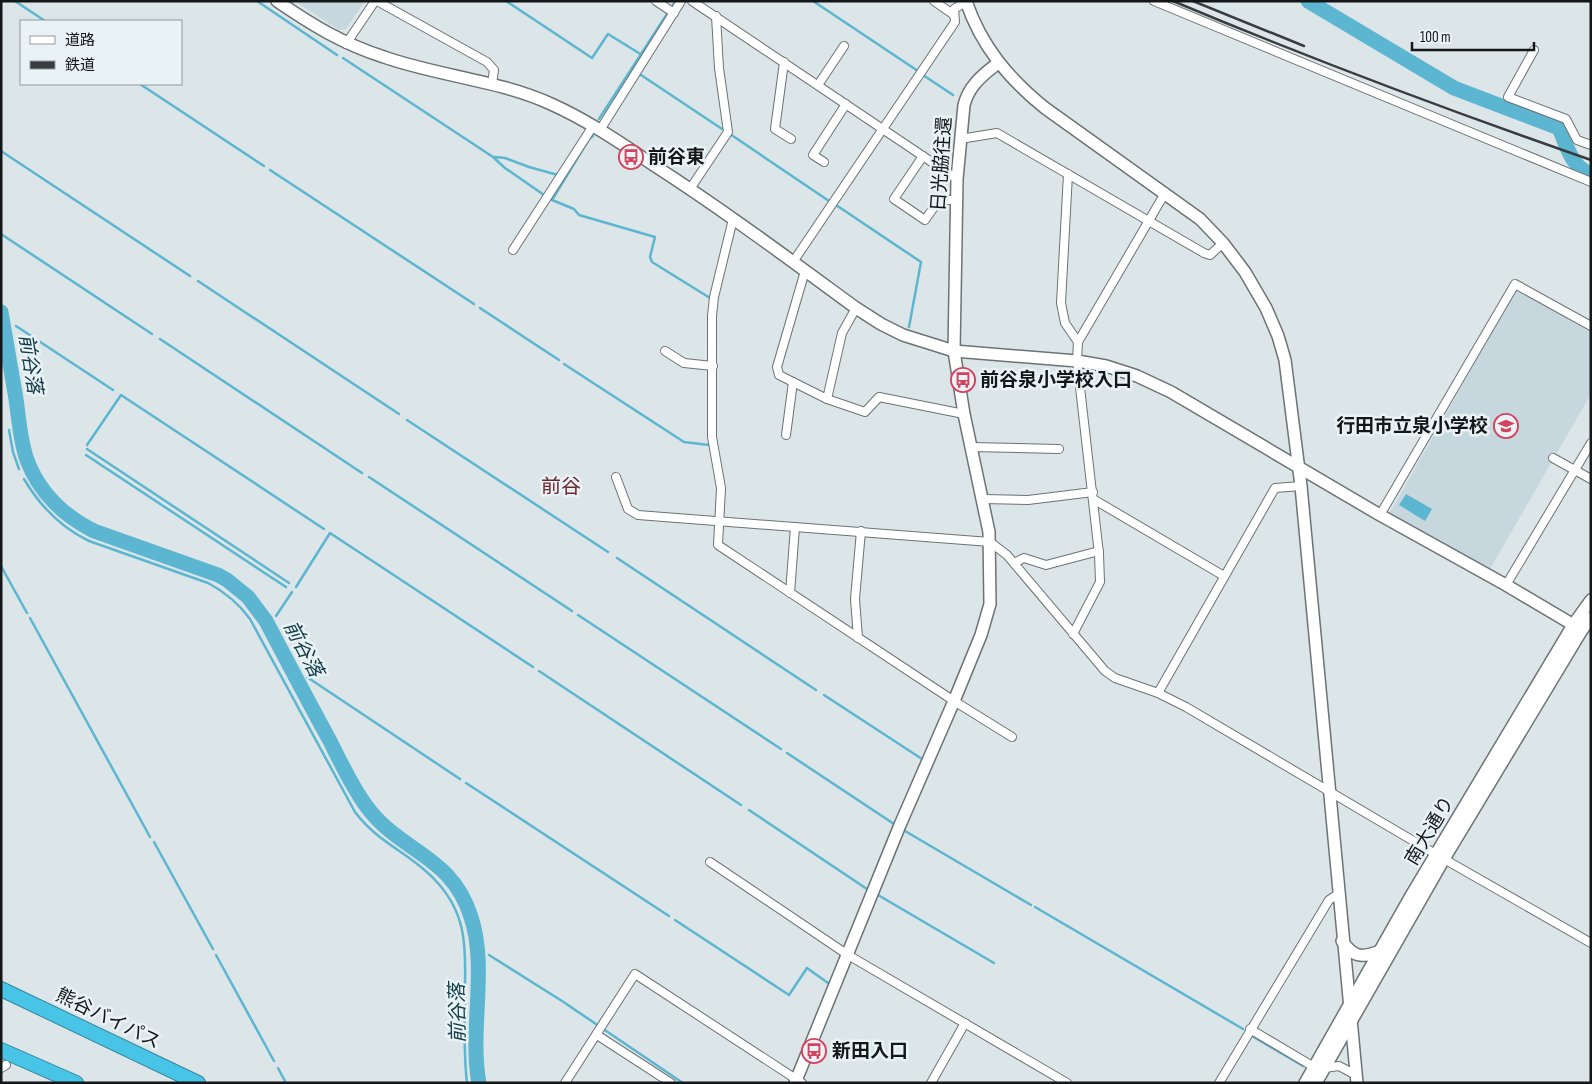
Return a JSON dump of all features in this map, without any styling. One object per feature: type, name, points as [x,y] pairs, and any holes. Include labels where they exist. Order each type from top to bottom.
[{"type":"highway","name":"熊谷バイパス","points":[[1,989],[180,1079],[198,1083]]},
{"type":"highway","points":[[1,1050],[76,1083]]},
{"type":"street","points":[[277,1],[318,29],[346,44],[385,58],[492,84],[551,103],[597,128],[690,189],[856,308],[903,335],[954,352],[1077,361],[1106,366],[1137,376],[1162,388],[1577,627]]},
{"type":"street","points":[[346,44],[376,1],[487,62],[494,70],[492,84]]},
{"type":"street","points":[[656,1],[674,13]]},
{"type":"street","points":[[513,250],[681,1]]},
{"type":"street","points":[[692,1],[957,178]]},
{"type":"street","points":[[934,1],[954,15]]},
{"type":"street","points":[[793,262],[955,22],[954,10],[966,1],[982,39],[998,63],[1024,91],[1200,219],[1236,258],[1256,290],[1278,336],[1285,360],[1301,486],[1356,1079]]},
{"type":"street","points":[[1154,1],[1591,182]]},
{"type":"street","points":[[690,189],[728,132],[719,68],[716,16]]},
{"type":"street","points":[[818,85],[844,46]]},
{"type":"street","points":[[1534,50],[1508,98],[1566,119],[1577,140],[1591,145]]},
{"type":"street","points":[[784,62],[775,129],[791,139]]},
{"type":"street","name":"日光脇往還","points":[[798,1082],[900,825],[981,635],[990,604],[990,542],[964,414],[954,352],[956,200],[964,105],[974,84],[998,63]]},
{"type":"street","points":[[824,162],[813,155],[846,104]]},
{"type":"street","points":[[960,139],[996,133],[1204,253],[1210,255],[1223,243]]},
{"type":"street","points":[[923,156],[894,200],[925,220],[939,200],[956,200]]},
{"type":"street","points":[[1068,174],[1061,303],[1065,323],[1078,342]]},
{"type":"street","points":[[1073,634],[1100,582],[1099,551],[1077,361],[1078,342],[1165,193]]},
{"type":"street","points":[[733,219],[714,296],[712,316],[714,366],[712,437],[721,488],[718,545],[954,702],[1012,737]]},
{"type":"street","points":[[805,271],[777,367],[779,375],[827,399],[865,412],[880,397],[964,414]]},
{"type":"street","points":[[1380,515],[1516,284],[1591,326]]},
{"type":"street","points":[[827,399],[842,333],[856,308]]},
{"type":"street","points":[[665,351],[684,363],[714,366]]},
{"type":"street","points":[[786,435],[793,382]]},
{"type":"street","points":[[1506,586],[1591,443]]},
{"type":"street","points":[[971,447],[1059,449]]},
{"type":"street","points":[[1553,458],[1591,479]]},
{"type":"street","points":[[616,477],[628,509],[638,515],[990,542],[1007,555],[1105,671],[1115,678],[1158,693],[1186,707],[1440,857],[1591,943]]},
{"type":"street","points":[[1158,693],[1275,488],[1301,486]]},
{"type":"street","points":[[982,500],[1028,500],[1093,496],[1224,576]]},
{"type":"street","points":[[790,593],[795,527]]},
{"type":"street","points":[[858,638],[855,599],[861,532]]},
{"type":"street","points":[[1014,563],[1024,558],[1046,565],[1099,551]]},
{"type":"street","name":"南大通り","points":[[1305,1083],[1319,1068],[1351,1024],[1440,857],[1577,627],[1591,600]]},
{"type":"street","name":"南大通り","points":[[1577,627],[1591,618]]},
{"type":"street","name":"南大通り","points":[[1316,1083],[1319,1068],[1349,1006],[1412,894],[1440,857]]},
{"type":"street","points":[[710,862],[848,955],[1067,1083]]},
{"type":"street","points":[[1219,1083],[1329,900],[1338,894]]},
{"type":"street","points":[[1342,941],[1354,954],[1363,956],[1380,951]]},
{"type":"street","points":[[565,1083],[635,974],[798,1082]]},
{"type":"street","points":[[931,1083],[965,1023]]},
{"type":"street","points":[[1250,1029],[1319,1068],[1339,1066],[1356,1079]]},
{"type":"street","points":[[597,1033],[671,1083]]},
{"type":"shaded area","points":[[295,1],[365,1],[346,29],[339,30]]},
{"type":"shaded area","name":"行田市立泉小学校","points":[[1517,289],[1591,333],[1591,394],[1490,569],[1389,514]]},
{"type":"water","points":[[1406,494],[1432,509],[1425,521],[1399,505]]},
{"type":"waterway","points":[[15,1],[44,20]]},
{"type":"waterway","points":[[257,1],[337,55]]},
{"type":"waterway","points":[[506,1],[592,58],[608,34],[642,55]]},
{"type":"waterway","points":[[672,7],[675,1]]},
{"type":"waterway","points":[[813,1],[918,71]]},
{"type":"waterway","points":[[1308,1],[1454,88],[1559,128],[1574,161],[1584,171],[1591,174]]},
{"type":"waterway","points":[[599,119],[667,14]]},
{"type":"waterway","points":[[343,58],[493,157],[505,168],[544,195]]},
{"type":"waterway","points":[[641,75],[722,129]]},
{"type":"waterway","points":[[923,75],[953,95]]},
{"type":"waterway","points":[[142,85],[264,166]]},
{"type":"waterway","points":[[730,134],[829,201]]},
{"type":"waterway","points":[[593,136],[589,139],[552,200],[574,209],[579,215],[655,237],[650,257],[652,262],[710,298]]},
{"type":"waterway","points":[[1,151],[190,276]]},
{"type":"waterway","points":[[495,157],[505,158],[558,175]]},
{"type":"waterway","points":[[270,170],[474,304]]},
{"type":"waterway","points":[[836,205],[921,262],[909,327]]},
{"type":"waterway","points":[[1,234],[152,334]]},
{"type":"waterway","points":[[198,281],[399,414]]},
{"type":"waterway","points":[[480,308],[559,360]]},
{"type":"waterway","name":"前谷落","points":[[1,312],[23,445],[32,472],[46,493],[73,518],[94,531],[218,575],[248,597],[266,621],[347,775],[367,807],[395,835],[439,867],[452,880],[462,896],[471,917],[478,957],[476,1063],[479,1083]]},
{"type":"waterway","points":[[16,326],[113,390]]},
{"type":"waterway","points":[[160,339],[362,473]]},
{"type":"waterway","points":[[564,364],[684,442],[709,445]]},
{"type":"waterway","points":[[87,445],[121,395],[324,529]]},
{"type":"waterway","points":[[407,420],[608,552]]},
{"type":"waterway","points":[[9,430],[13,452],[19,469]]},
{"type":"waterway","points":[[87,449],[289,583]]},
{"type":"waterway","points":[[86,455],[286,587]]},
{"type":"waterway","points":[[369,477],[572,611]]},
{"type":"waterway","points":[[24,479],[44,507],[69,529],[89,541],[208,583],[231,599],[250,619],[355,812],[374,832],[427,872],[446,893],[453,904],[462,929],[464,942],[467,1083]]},
{"type":"waterway","points":[[296,587],[330,533],[533,667]]},
{"type":"waterway","points":[[617,558],[816,690]]},
{"type":"waterway","points":[[1,566],[27,613]]},
{"type":"waterway","points":[[276,616],[292,592]]},
{"type":"waterway","points":[[578,615],[781,749]]},
{"type":"waterway","points":[[30,618],[150,837]]},
{"type":"waterway","points":[[539,671],[741,805]]},
{"type":"waterway","points":[[307,677],[460,779]]},
{"type":"waterway","points":[[824,695],[922,759]]},
{"type":"waterway","points":[[787,753],[894,824]]},
{"type":"waterway","points":[[466,783],[669,916]]},
{"type":"waterway","points":[[749,810],[867,889]]},
{"type":"waterway","points":[[905,831],[1031,905]]},
{"type":"waterway","points":[[154,842],[213,949]]},
{"type":"waterway","points":[[878,895],[994,963]]},
{"type":"waterway","points":[[1035,907],[1243,1029]]},
{"type":"waterway","points":[[675,920],[789,995],[807,968],[828,983]]},
{"type":"waterway","points":[[216,955],[274,1061]]},
{"type":"waterway","points":[[489,955],[562,1001],[683,1083]]},
{"type":"waterway","points":[[1252,1036],[1303,1066]]},
{"type":"waterway","points":[[278,1068],[286,1083]]},
{"type":"railway","points":[[1173,1],[1381,84],[1591,160]]},
{"type":"railway","points":[[1193,1],[1304,46]]},
{"type":"place","name":"前谷東","points":[[631,157]]},
{"type":"place","name":"前谷泉小学校入口","points":[[963,380]]},
{"type":"place","name":"行田市立泉小学校","points":[[1506,426]]},
{"type":"place","name":"新田入口","points":[[814,1051]]},
{"type":"district","name":"前谷","points":[[561,487]]}]
